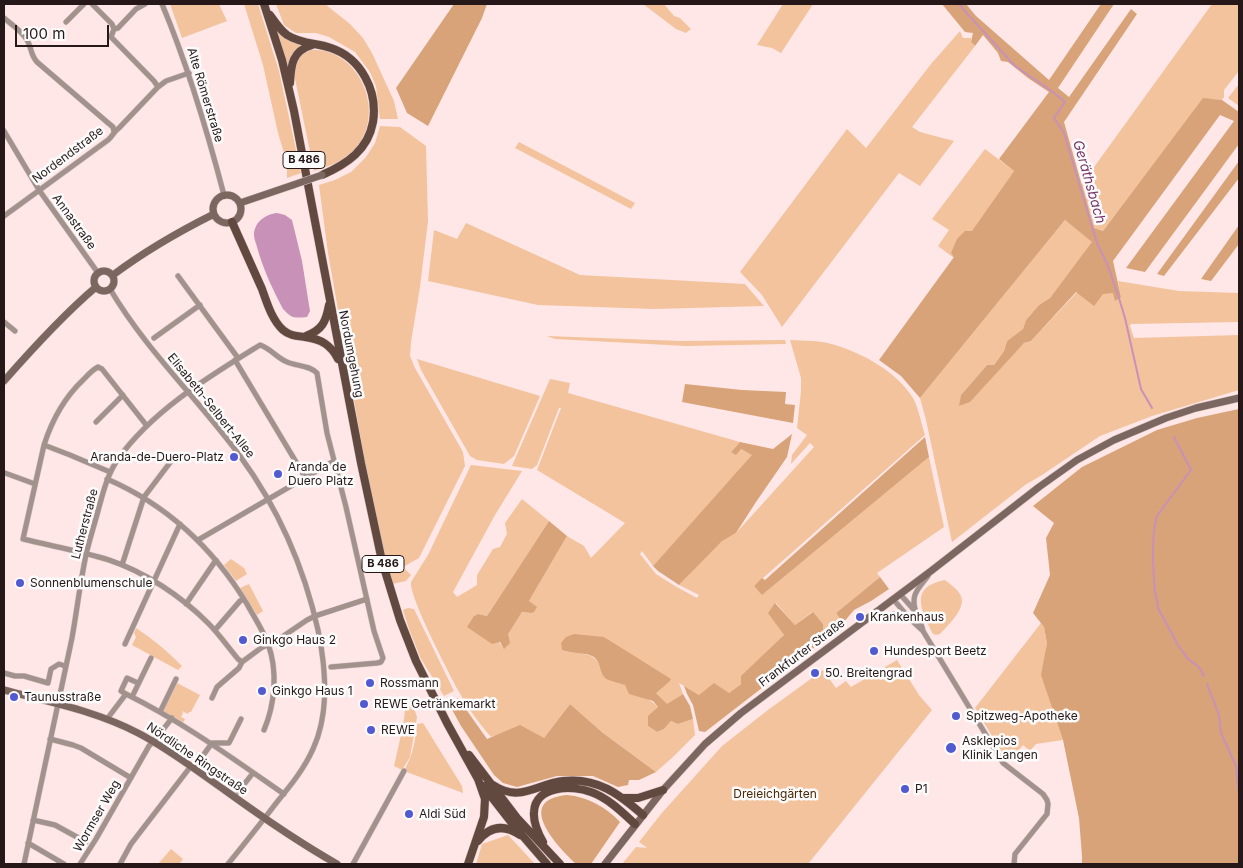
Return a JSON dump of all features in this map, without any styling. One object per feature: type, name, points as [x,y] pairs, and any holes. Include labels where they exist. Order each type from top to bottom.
[{"type":"main road","points":[[265,6],[278,27],[288,35],[298,41],[333,48],[352,61],[364,73],[373,95],[372,125],[363,145],[348,161],[322,175]]},
{"type":"main road","name":"Nordumgehung","points":[[265,6],[290,92],[301,144],[369,505],[382,561],[408,640],[450,730]]},
{"type":"main road","points":[[290,92],[291,68],[294,59],[300,51],[314,44]]},
{"type":"main road","points":[[232,222],[278,324],[291,335],[320,340],[329,346],[334,351],[343,368]]},
{"type":"main road","points":[[304,336],[318,330],[324,322],[330,301]]},
{"type":"main road","name":"B 486","points":[[450,730],[478,779],[547,864]]},
{"type":"main road","name":"B 486","points":[[450,730],[517,818],[560,864]]},
{"type":"main road","name":"B 486","points":[[468,864],[485,812],[485,798],[478,779]]},
{"type":"main road","points":[[488,781],[507,792],[514,793],[525,792],[562,781],[586,782],[603,786],[623,798],[642,815]]},
{"type":"main road","points":[[547,850],[538,832],[534,814],[535,805],[538,800],[551,790],[577,788],[591,792],[616,807],[635,824]]},
{"type":"main road","points":[[623,798],[638,798],[663,790]]},
{"type":"main road","points":[[474,847],[484,834],[498,828],[515,832],[533,848]]},
{"type":"street","points":[[66,22],[84,4]]},
{"type":"street","points":[[92,4],[112,24],[114,29],[111,37],[158,87]]},
{"type":"street","points":[[114,29],[118,28],[136,9],[145,4]]},
{"type":"street","name":"Alte Römerstraße","points":[[162,4],[173,29],[202,113],[224,195]]},
{"type":"street","points":[[4,18],[27,39],[32,55],[37,62],[113,127],[114,132]]},
{"type":"street","name":"Nordendstraße","points":[[4,216],[108,140],[158,87],[166,81],[189,74]]},
{"type":"street","name":"Annastraße","points":[[4,131],[39,190],[98,273]]},
{"type":"street","points":[[240,203],[322,175]]},
{"type":"street","points":[[232,195],[240,203],[240,214],[232,222],[220,221],[214,214],[214,202],[220,196],[232,195]]},
{"type":"street","points":[[112,275],[161,242],[214,214]]},
{"type":"street","points":[[106,271],[112,275],[114,284],[110,289],[102,291],[96,287],[94,281],[98,273],[106,271]]},
{"type":"street","points":[[178,276],[237,359],[305,477]]},
{"type":"street","points":[[4,381],[56,325],[96,287]]},
{"type":"street","name":"Elisabeth-Selbert-Allee","points":[[110,289],[128,318],[240,455],[268,499],[291,545],[305,582],[322,648],[325,685],[323,717],[310,755],[302,770],[284,794],[228,864]]},
{"type":"street","points":[[154,338],[200,305]]},
{"type":"street","points":[[4,322],[16,331]]},
{"type":"street","name":"Lutherstraße","points":[[24,864],[72,638],[86,554],[110,472],[125,450],[159,415],[237,359],[260,346],[266,347],[286,362],[314,370],[317,373],[327,433],[334,461]]},
{"type":"street","points":[[147,426],[102,369],[95,368],[78,384],[62,404],[54,420],[44,445],[23,539],[107,559],[154,582],[203,618],[242,662]]},
{"type":"street","points":[[96,422],[123,395]]},
{"type":"street","name":"Frankfurter Straße","points":[[605,864],[663,790],[705,744],[741,712],[931,571],[1039,487],[1077,460],[1114,440],[1196,408],[1239,398]]},
{"type":"street","points":[[44,445],[110,472]]},
{"type":"street","points":[[122,565],[144,497],[175,456]]},
{"type":"street","points":[[198,540],[334,461],[374,631],[383,658],[382,661],[377,663],[331,667]]},
{"type":"street","points":[[4,474],[36,484]]},
{"type":"street","points":[[108,479],[144,497],[164,510],[180,524],[216,560],[244,599],[268,644],[272,662],[274,691],[264,730]]},
{"type":"street","points":[[125,644],[180,524]]},
{"type":"street","points":[[186,604],[216,560]]},
{"type":"street","points":[[923,631],[914,603],[914,597],[931,571]]},
{"type":"street","points":[[900,594],[917,613]]},
{"type":"street","points":[[215,630],[240,601],[244,599]]},
{"type":"street","points":[[212,698],[217,687],[239,668],[242,662],[261,648],[315,616],[367,599]]},
{"type":"street","points":[[893,599],[910,620],[923,631],[1003,762],[1043,794],[1047,800],[1047,814],[1015,854],[1014,864]]},
{"type":"street","points":[[865,619],[895,614],[910,620]]},
{"type":"street","points":[[132,697],[151,658]]},
{"type":"street","points":[[4,674],[24,676],[48,682],[52,669],[59,664],[65,666]]},
{"type":"street","points":[[138,683],[127,678],[121,692],[172,718],[212,743],[284,794]]},
{"type":"street","points":[[160,712],[176,679]]},
{"type":"street","name":"Nördliche Ringstraße","points":[[4,690],[107,719],[138,733],[192,767],[286,834],[329,862],[337,864]]},
{"type":"street","points":[[107,719],[126,694]]},
{"type":"street","name":"Wormser Weg","points":[[80,864],[149,746],[172,718]]},
{"type":"street","points":[[225,753],[228,743],[241,719]]},
{"type":"street","name":"Wormser Weg","points":[[50,740],[74,745],[91,753],[131,778]]},
{"type":"street","points":[[212,743],[228,743]]},
{"type":"street","points":[[120,864],[131,844],[212,743]]},
{"type":"street","points":[[353,864],[404,771]]},
{"type":"street","points":[[238,792],[253,773]]},
{"type":"street","points":[[33,820],[55,824],[86,842]]},
{"type":"street","name":"Wormser Weg","points":[[28,843],[64,864]]},
{"type":"green space","points":[[170,4],[219,4],[227,21],[182,38]]},
{"type":"green space","points":[[244,4],[258,4],[279,71],[301,173],[287,178],[287,163],[278,133],[263,65]]},
{"type":"green space","points":[[276,4],[325,4],[350,24],[363,38],[372,53],[394,101],[398,119],[380,119],[376,86],[370,72],[355,52],[329,37],[316,33],[296,33],[284,25]]},
{"type":"green space","points":[[643,4],[664,4],[674,16],[680,18],[691,29],[686,33],[676,29]]},
{"type":"green space","points":[[783,4],[813,4],[781,53],[772,48],[757,45]]},
{"type":"green space","points":[[1212,4],[1239,4],[1239,71],[1224,90],[1222,100],[1203,99],[1103,231],[1093,228],[1081,185]]},
{"type":"green space","points":[[277,31],[282,35],[305,44],[294,54],[287,68]]},
{"type":"green space","points":[[960,31],[963,38],[971,38],[971,42],[975,46],[912,127],[920,132],[954,141],[920,186],[899,173],[782,327],[762,295],[740,272],[847,129],[866,148],[931,64]]},
{"type":"green space","points":[[309,50],[325,51],[340,57],[352,67],[361,80],[367,95],[369,111],[367,126],[357,147],[346,157],[314,171],[294,74],[297,59]]},
{"type":"green space","points":[[1239,84],[1239,106],[1228,98]]},
{"type":"green space","points":[[380,126],[400,127],[426,146],[428,221],[410,356],[463,452],[465,466],[419,558],[403,567],[411,575],[406,581],[392,584],[371,497],[328,253],[319,185],[351,172],[366,157],[375,143]]},
{"type":"green space","points":[[519,142],[635,203],[631,209],[515,148]]},
{"type":"green space","points":[[985,149],[1014,171],[954,258],[938,246],[949,230],[932,219]]},
{"type":"green space","points":[[1065,220],[1093,242],[1050,298],[1039,305],[1026,320],[1023,329],[1007,341],[1004,351],[994,365],[987,365],[961,395],[960,406],[1024,343],[1031,341],[1077,292],[1114,293],[1121,297],[1118,281],[1179,291],[1239,293],[1239,322],[1131,324],[1130,326],[1134,338],[1239,335],[1239,390],[1152,416],[1100,436],[1025,485],[952,542],[920,398]]},
{"type":"green space","points":[[466,223],[580,275],[745,284],[764,306],[654,309],[538,305],[428,281],[434,230],[457,239]]},
{"type":"green space","points":[[547,336],[681,341],[785,340],[786,344],[686,346],[555,339]]},
{"type":"green space","points":[[790,340],[830,343],[857,353],[889,372],[913,398],[925,435],[754,586],[763,594],[929,457],[944,527],[877,573],[880,577],[836,613],[843,623],[824,640],[823,624],[812,612],[795,625],[776,603],[769,613],[784,635],[742,683],[729,693],[699,695],[679,683],[683,694],[667,705],[655,692],[669,682],[604,637],[562,650],[591,656],[596,660],[606,679],[625,685],[655,704],[658,707],[648,726],[657,732],[664,729],[671,721],[678,724],[693,719],[695,735],[656,772],[603,733],[570,704],[544,738],[491,737],[465,703],[458,690],[416,603],[411,582],[428,555],[471,465],[522,471],[495,515],[453,592],[457,597],[477,585],[477,575],[493,549],[500,547],[507,534],[505,523],[522,499],[549,521],[487,616],[478,614],[474,616],[504,648],[507,634],[522,612],[531,613],[529,601],[567,536],[584,546],[591,558],[625,523],[537,470],[561,408],[559,408],[537,465],[532,469],[512,466],[550,379],[570,383],[568,393],[740,442],[731,452],[741,449],[753,455],[653,566],[642,551],[640,554],[656,574],[697,598],[699,595],[679,585],[721,541],[736,533],[814,447],[810,443],[791,464],[792,455],[807,435],[797,428],[801,378]]},
{"type":"green space","points":[[417,359],[540,396],[514,456],[504,464],[477,460],[470,456],[421,370]]},
{"type":"green space","points":[[231,559],[244,568],[247,574],[236,581],[224,565]]},
{"type":"green space","points":[[945,580],[960,594],[962,604],[952,620],[940,634],[936,635],[933,634],[922,609],[922,594],[933,583]]},
{"type":"green space","points":[[249,584],[263,611],[257,615],[240,588]]},
{"type":"green space","points":[[408,608],[414,609],[454,691],[444,696],[421,659],[403,610]]},
{"type":"green space","points":[[1041,623],[1044,627],[1047,643],[1042,676],[1063,740],[1036,744],[1030,751],[1023,745],[1009,762],[975,708]]},
{"type":"green space","points":[[136,628],[182,666],[178,670],[132,645],[136,637],[134,633]]},
{"type":"green space","name":"Dreieichgärten","points":[[897,660],[919,695],[932,710],[808,864],[622,864],[636,847],[647,848],[639,842],[661,814],[722,746],[768,710],[823,670],[836,688],[846,681],[851,687]]},
{"type":"green space","points":[[177,683],[200,695],[191,712],[188,714],[182,711],[181,717],[185,719],[183,723],[163,711]]},
{"type":"green space","points":[[406,703],[415,711],[417,717],[410,757],[402,770],[394,766]]},
{"type":"green space","points":[[423,723],[462,786],[463,793],[404,771],[410,759],[417,724]]},
{"type":"green space","points":[[508,835],[535,864],[476,864],[482,844]]},
{"type":"green space","points":[[171,849],[183,859],[179,864],[158,864]]},
{"type":"shaded area","points":[[454,4],[487,4],[482,18],[428,126],[407,113],[396,88]]},
{"type":"shaded area","points":[[942,4],[966,4],[976,16],[1049,80],[1101,4],[1114,4],[1058,88],[1069,97],[1131,9],[1137,14],[1064,122],[1094,228],[1103,231],[1203,98],[1222,100],[1239,112],[1239,144],[1145,272],[1126,268],[1234,121],[1220,115],[1113,261],[1121,297],[1115,301],[1113,293],[1103,294],[1094,306],[1076,292],[1031,341],[1024,343],[970,402],[959,406],[961,395],[987,365],[994,365],[1004,351],[1007,341],[1023,329],[1026,320],[1039,305],[1050,298],[1092,242],[1065,220],[920,398],[901,376],[879,360],[954,257],[951,253],[957,239],[965,231],[972,231],[1014,171],[999,159],[1049,92],[1008,62],[1001,61],[998,53],[983,35],[975,46],[971,42],[973,33],[965,32]]},
{"type":"shaded area","points":[[1239,161],[1239,178],[1164,276],[1157,274]]},
{"type":"shaded area","points":[[277,213],[285,215],[292,220],[302,261],[310,311],[307,317],[294,317],[283,309],[259,255],[254,235],[256,226],[265,217]]},
{"type":"shaded area","points":[[1239,225],[1239,244],[1211,281],[1201,279]]},
{"type":"shaded area","points":[[685,384],[786,392],[785,404],[795,405],[793,423],[682,402]]},
{"type":"shaded area","points":[[1239,409],[1239,864],[1082,864],[1079,818],[1063,740],[1041,675],[1047,643],[1044,627],[1033,613],[1050,575],[1046,538],[1054,523],[1033,506],[1082,467],[1157,430],[1197,418]]},
{"type":"shaded area","points":[[792,434],[787,457],[736,533],[722,541],[679,585],[653,566],[752,455],[741,449],[736,455],[731,452],[740,442],[773,449]]},
{"type":"shaded area","points":[[925,437],[929,457],[762,595],[754,586],[762,578],[765,580]]},
{"type":"shaded area","points":[[549,521],[567,536],[529,601],[537,607],[531,613],[522,612],[508,634],[510,643],[504,649],[500,642],[492,644],[467,627],[474,616],[478,614],[487,616]]},
{"type":"shaded area","points":[[880,577],[889,589],[854,610],[843,623],[836,613]]},
{"type":"shaded area","points":[[775,603],[795,625],[813,612],[823,624],[824,640],[705,732],[699,731],[693,705],[684,686],[699,695],[714,683],[729,693],[741,684],[741,676],[784,635],[768,613]]},
{"type":"shaded area","points":[[574,634],[604,637],[671,679],[656,693],[667,704],[683,694],[690,706],[693,719],[678,724],[671,721],[664,729],[657,732],[648,726],[648,716],[658,707],[653,701],[629,694],[625,685],[606,679],[594,657],[562,650],[561,643],[566,637]]},
{"type":"shaded area","points":[[458,698],[487,739],[520,725],[544,738],[570,704],[603,733],[656,772],[639,780],[629,780],[628,785],[618,787],[593,776],[557,776],[517,787],[503,783],[494,775],[461,726],[449,704]]},
{"type":"shaded area","points":[[567,795],[582,798],[596,804],[620,822],[591,864],[576,864],[559,847],[544,825],[541,815],[543,806],[551,799]]},
{"type":"waterway","name":"Geräthsbach","points":[[959,4],[1015,66],[1065,102],[1054,118],[1064,133],[1097,243],[1108,266],[1125,318],[1141,389],[1152,408]]},
{"type":"waterway","name":"Geräthsbach","points":[[1174,437],[1191,470],[1157,516],[1153,543],[1155,592],[1158,608],[1178,645],[1188,659],[1199,667],[1204,676]]},
{"type":"waterway","name":"Geräthsbach","points":[[1207,684],[1219,715],[1221,733],[1236,766],[1239,796]]},
{"type":"place","name":"Aranda-de-Duero-Platz","points":[[234,457]]},
{"type":"place","name":"Aranda de Duero Platz","points":[[278,474]]},
{"type":"place","name":"Sonnenblumenschule","points":[[20,583]]},
{"type":"place","name":"Krankenhaus","points":[[860,617]]},
{"type":"place","name":"Ginkgo Haus 2","points":[[243,640]]},
{"type":"place","name":"Hundesport Beetz","points":[[874,651]]},
{"type":"place","name":"50. Breitengrad","points":[[815,673]]},
{"type":"place","name":"Rossmann","points":[[370,683]]},
{"type":"place","name":"Ginkgo Haus 1","points":[[262,691]]},
{"type":"place","name":"Taunusstraße","points":[[14,697]]},
{"type":"place","name":"REWE Getränkemarkt","points":[[364,704]]},
{"type":"place","name":"Spitzweg-Apotheke","points":[[956,716]]},
{"type":"place","name":"REWE","points":[[371,730]]},
{"type":"place","name":"Asklepios Klinik Langen","points":[[951,748]]},
{"type":"place","name":"P1","points":[[905,789]]},
{"type":"place","name":"Aldi Süd","points":[[409,814]]}]
